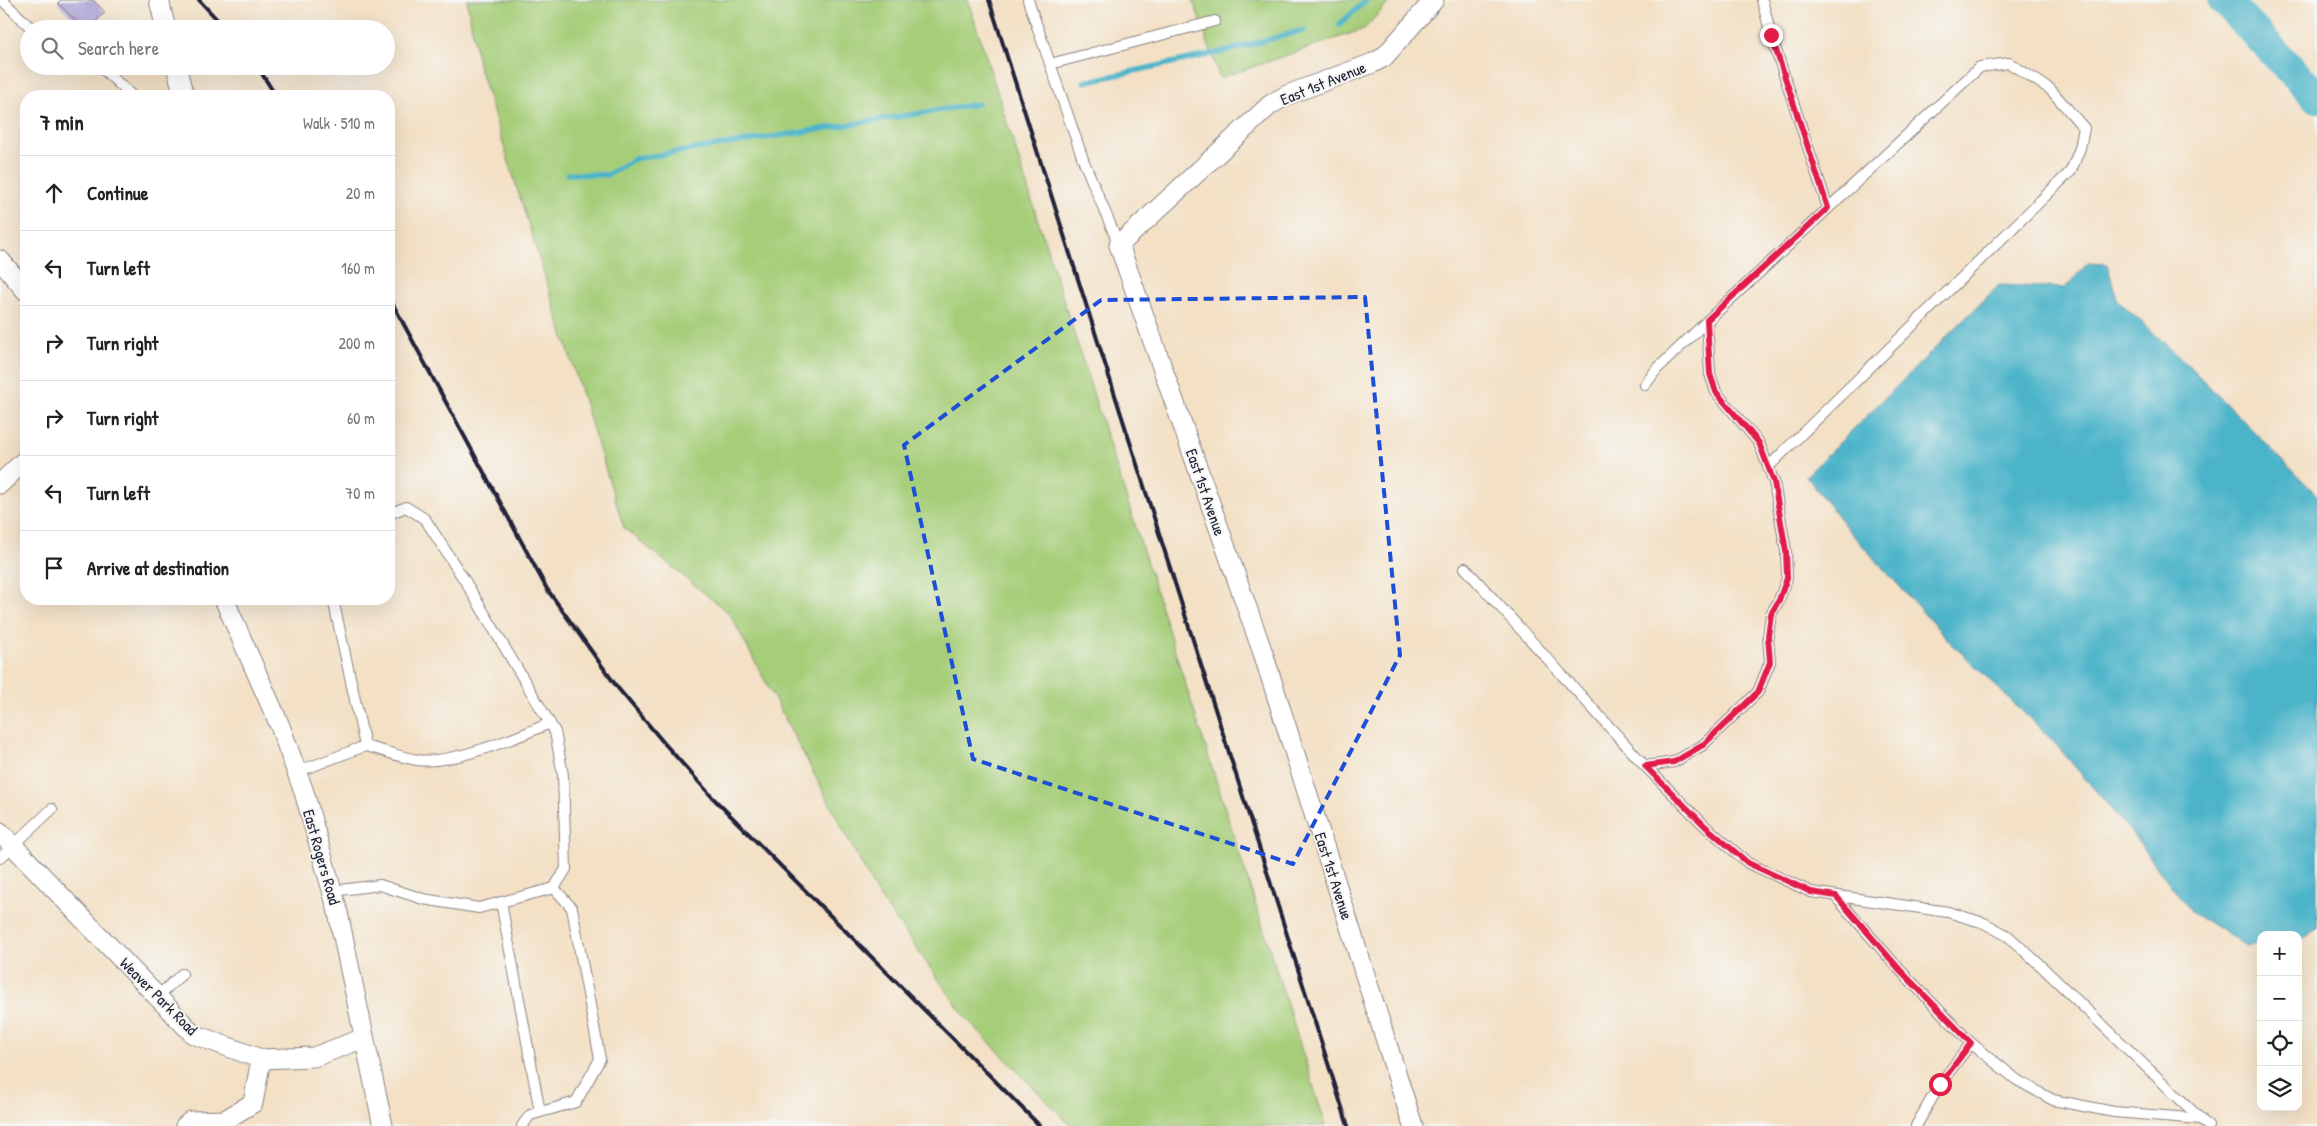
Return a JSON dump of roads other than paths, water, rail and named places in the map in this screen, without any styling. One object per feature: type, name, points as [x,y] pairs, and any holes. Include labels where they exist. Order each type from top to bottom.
[{"type":"street","points":[[159,0],[164,20]]},
{"type":"street","name":"East 1st Avenue","points":[[1413,1126],[1263,653],[1119,245],[1270,105],[1287,95],[1373,63],[1384,57],[1434,0]]},
{"type":"street","points":[[178,75],[182,90]]},
{"type":"street","points":[[0,260],[20,284]]},
{"type":"street","points":[[0,484],[20,465]]},
{"type":"street","name":"East Rogers Road","points":[[227,605],[280,726],[332,891],[383,1126]]},
{"type":"street","name":"Weaver Park Road","points":[[4,845],[158,996],[194,1034],[261,1059],[314,1056],[364,1038]]},
{"type":"street","points":[[186,1126],[191,1121],[225,1120],[253,1103],[261,1059]]},
{"type":"lane","points":[[2,0],[23,20]]},
{"type":"lane","points":[[1028,0],[1084,162],[1119,245]]},
{"type":"lane","points":[[1762,0],[1771,35],[1828,208]]},
{"type":"lane","points":[[1050,64],[1215,21]]},
{"type":"lane","points":[[1645,385],[1656,370],[1707,320],[1980,67],[2009,63],[2050,90],[2084,128],[2080,148],[2071,171],[1768,466]]},
{"type":"lane","points":[[110,75],[126,90]]},
{"type":"lane","points":[[1645,766],[1674,762],[1703,745],[1758,692],[1770,662],[1768,636],[1771,614],[1779,600],[1787,578],[1784,541],[1774,482],[1759,443],[1716,392],[1710,374],[1707,320]]},
{"type":"lane","points":[[332,891],[380,885],[423,899],[479,908],[554,888],[566,869],[563,775],[555,732],[465,581],[425,520],[406,507],[395,512]]},
{"type":"lane","points":[[1465,568],[1645,766],[1705,826],[1748,863],[1811,892],[1948,912],[1984,923],[2008,936],[2204,1123]]},
{"type":"lane","points":[[334,605],[365,746]]},
{"type":"lane","points":[[296,772],[365,746],[418,760],[447,758],[516,738],[550,723]]},
{"type":"lane","points":[[4,845],[52,809]]},
{"type":"lane","points":[[522,1126],[530,1115],[576,1102],[600,1059],[572,908],[554,888]]},
{"type":"lane","points":[[1836,896],[1900,970],[1971,1043],[2017,1080],[2053,1100],[2114,1112],[2204,1123]]},
{"type":"lane","points":[[501,902],[540,1112]]},
{"type":"lane","points":[[158,996],[182,974]]},
{"type":"lane","points":[[1916,1126],[1940,1084],[1971,1043]]},
{"type":"water","points":[[2088,263],[2107,264],[2117,299],[2187,364],[2317,495],[2317,928],[2302,940],[2302,931],[2257,931],[2257,945],[2246,946],[2190,911],[2131,832],[2052,740],[1950,642],[1850,532],[1806,476],[1999,285],[2065,288]]},
{"type":"waterway","points":[[1339,25],[1366,0]]},
{"type":"waterway","points":[[2224,0],[2317,97]]},
{"type":"waterway","points":[[1084,82],[1231,50],[1304,30]]},
{"type":"waterway","points":[[568,174],[607,175],[634,159],[978,104]]},
{"type":"railway","points":[[199,0],[218,20]]},
{"type":"railway","points":[[989,0],[1348,1126]]},
{"type":"railway","points":[[263,75],[272,90]]},
{"type":"railway","points":[[395,308],[547,589],[617,687],[713,798],[1040,1126]]}]
